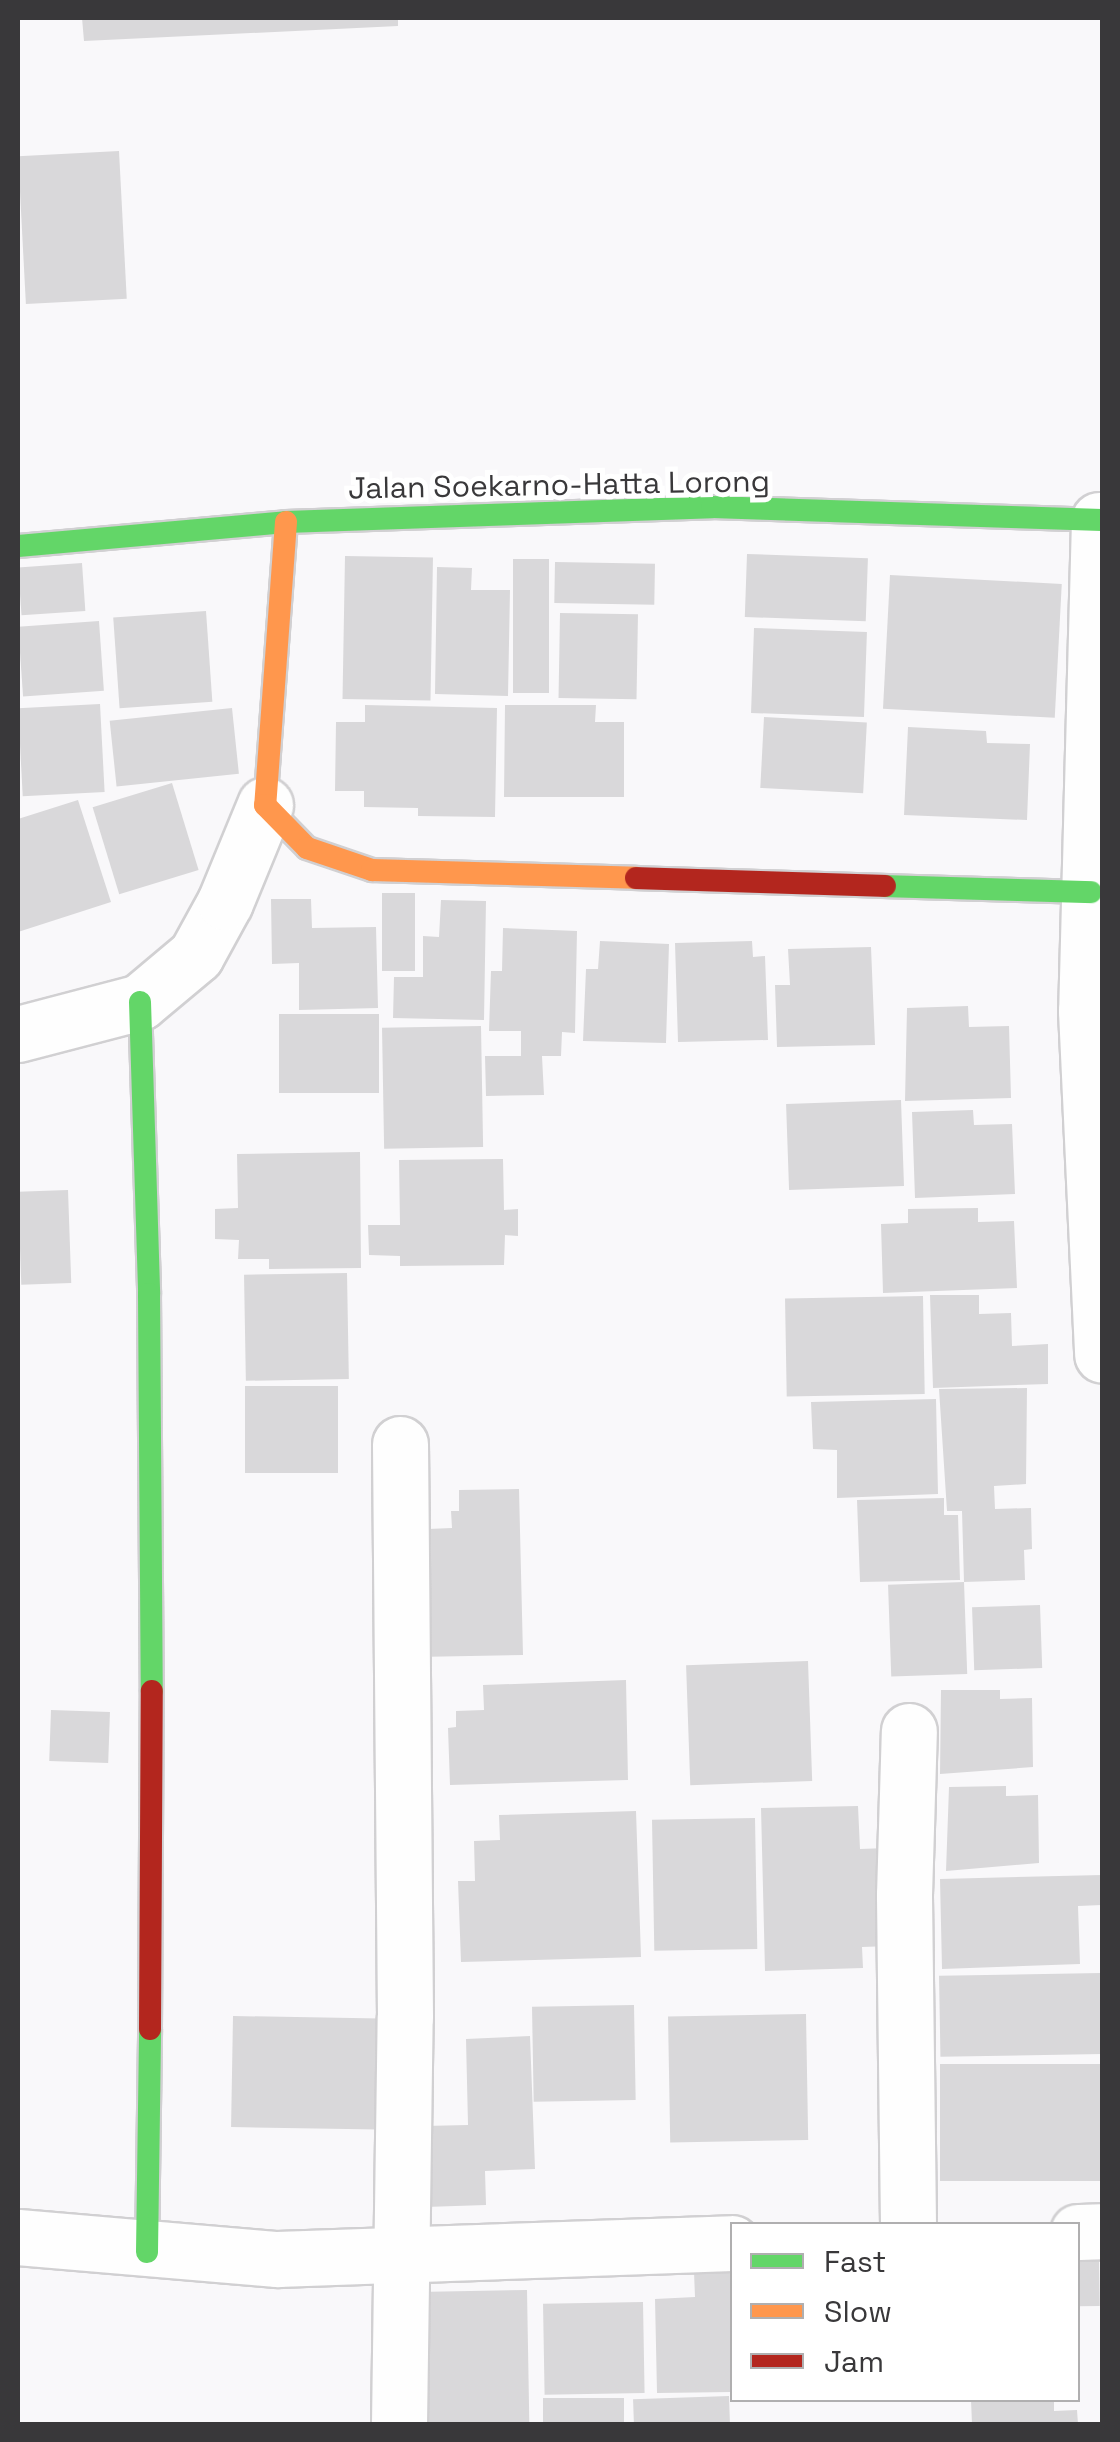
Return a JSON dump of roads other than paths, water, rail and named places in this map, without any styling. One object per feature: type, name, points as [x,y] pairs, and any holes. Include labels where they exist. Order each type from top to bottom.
[{"type":"street","name":"Jalan Soekarno-Hatta Lorong","points":[[18,546],[286,522],[712,507],[1101,520]]},
{"type":"street","points":[[1101,520],[1091,892],[1102,1355]]},
{"type":"street","points":[[18,1034],[140,1002],[196,955],[224,902],[265,805],[286,522]]},
{"type":"street","points":[[265,805],[307,848],[372,870],[1091,892]]},
{"type":"street","points":[[140,1002],[149,1294],[153,1828],[148,2252]]},
{"type":"street","points":[[399,2424],[405,2017],[400,1444]]},
{"type":"street","points":[[908,2222],[904,1895],[909,1731]]},
{"type":"street","points":[[18,2238],[148,2252],[277,2259],[730,2244]]}]
